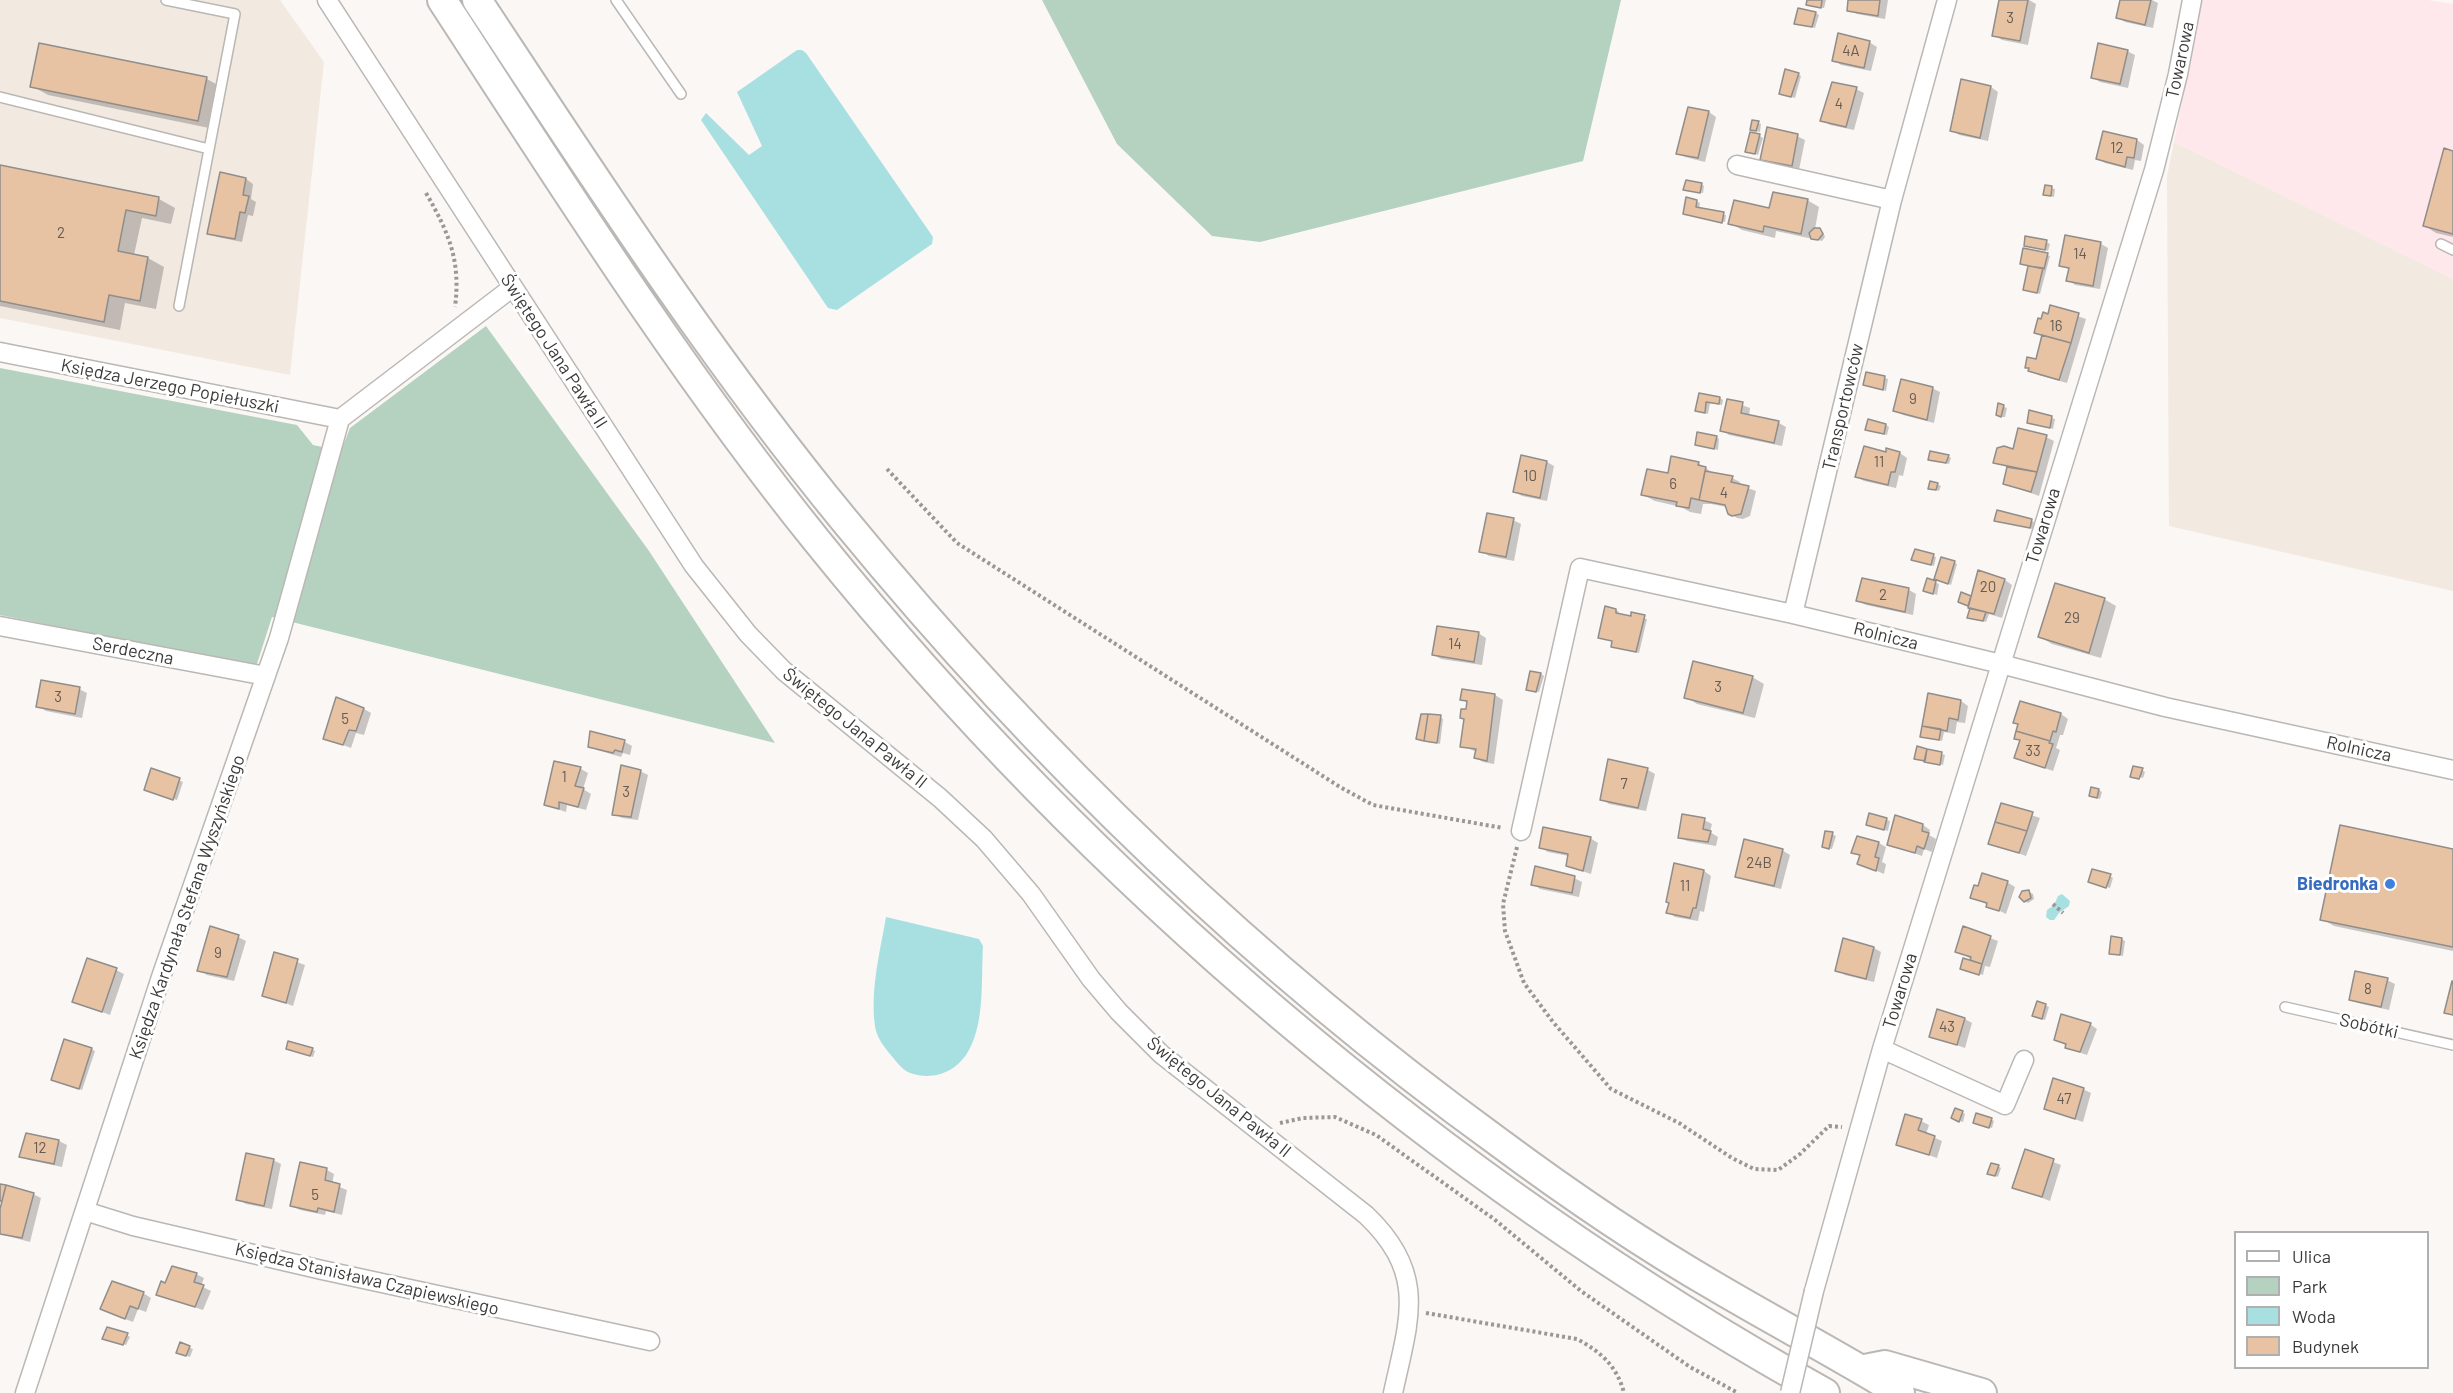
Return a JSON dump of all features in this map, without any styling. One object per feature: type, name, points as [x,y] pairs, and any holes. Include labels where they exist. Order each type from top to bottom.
[{"type":"main road","points":[[442,0],[641,303],[719,412],[817,541],[917,659],[1013,764],[1183,930],[1432,1136],[1542,1216],[1606,1259],[1773,1364],[1825,1393]]},
{"type":"main road","points":[[477,0],[688,314],[843,519],[942,637],[1119,823],[1280,970],[1372,1047],[1496,1141],[1626,1230],[1712,1285],[1900,1393]]},
{"type":"main road","points":[[1861,1369],[1886,1365],[1982,1393]]},
{"type":"street","name":"Świętego Jana Pawła II","points":[[327,0],[694,566],[719,601],[784,671],[940,798],[984,839],[1031,894],[1091,979],[1119,1012],[1161,1054],[1381,1229],[1395,1249],[1406,1271],[1410,1289],[1410,1311],[1393,1393]]},
{"type":"street","name":"Transportowców","points":[[1793,614],[1892,200],[1947,0]]},
{"type":"street","name":"Towarowa","points":[[1790,1393],[1814,1291],[1882,1049],[2154,170],[2178,74],[2192,0]]},
{"type":"street","points":[[1737,165],[1892,200]]},
{"type":"street","points":[[340,418],[513,288]]},
{"type":"street","name":"Księdza Jerzego Popiełuszki","points":[[0,352],[340,418]]},
{"type":"street","name":"Księdza Kardynała Stefana Wyszyńskiego","points":[[25,1393],[162,974],[279,638],[340,418]]},
{"type":"street","name":"Rolnicza","points":[[1521,831],[1580,568],[1793,614],[2001,664],[2165,707],[2453,770]]},
{"type":"street","name":"Serdeczna","points":[[0,626],[266,676]]},
{"type":"street","name":"Towarowa","points":[[1882,1049],[2005,1105],[2024,1060]]},
{"type":"street","name":"Księdza Stanisława Czapiewskiego","points":[[85,1211],[133,1226],[322,1270],[650,1341]]},
{"type":"lane","points":[[166,0],[235,14],[179,306]]},
{"type":"lane","points":[[616,0],[681,94]]},
{"type":"lane","points":[[0,97],[209,149]]},
{"type":"lane","points":[[2441,244],[2453,250]]},
{"type":"lane","name":"Sobótki","points":[[2285,1007],[2453,1045]]},
{"type":"path","points":[[454,312],[458,287]]},
{"type":"path","points":[[888,469],[957,543],[1340,787],[1373,805],[1521,831],[1503,904],[1505,931],[1524,983],[1553,1022],[1611,1089],[1679,1123],[1732,1158],[1754,1169],[1778,1170],[1800,1154],[1829,1126],[1839,1126],[1857,1134]]},
{"type":"path","points":[[2052,904],[2063,913]]},
{"type":"path","points":[[1257,1129],[1303,1118],[1335,1117],[1376,1135],[1494,1218],[1581,1291],[1690,1367],[1738,1393]]},
{"type":"path","points":[[1410,1311],[1576,1339],[1594,1348],[1617,1371],[1624,1393]]},
{"type":"shaded area","points":[[0,0],[280,0],[324,62],[290,375],[0,318]]},
{"type":"shaded area","points":[[2202,0],[2428,0],[2453,4],[2453,279],[2174,142]]},
{"type":"shaded area","points":[[2174,142],[2453,279],[2453,591],[2169,526],[2167,176]]},
{"type":"green space","points":[[1042,0],[1621,0],[1583,161],[1260,242],[1212,236],[1117,144]]},
{"type":"green space","points":[[486,326],[649,551],[775,743],[272,617],[256,667],[0,615],[0,368],[297,425],[313,445],[341,451],[350,428]]},
{"type":"water","points":[[797,50],[806,53],[933,237],[932,244],[837,310],[828,308],[701,120],[706,113],[749,155],[762,146],[737,92]]},
{"type":"water","points":[[2062,894],[2070,901],[2069,906],[2054,920],[2050,920],[2046,917],[2047,910]]},
{"type":"water","points":[[886,917],[979,939],[983,946],[978,1026],[964,1058],[944,1073],[928,1076],[907,1072],[899,1065],[877,1034],[874,1012],[875,985]]},
{"type":"building","points":[[1807,0],[1822,0],[1821,8],[1806,5]]},
{"type":"building","points":[[1848,0],[1880,0],[1878,16],[1847,11]]},
{"type":"building","points":[[1999,0],[2028,0],[2020,41],[1992,36]]},
{"type":"building","points":[[2120,0],[2151,0],[2145,25],[2116,18]]},
{"type":"building","points":[[1798,8],[1816,12],[1812,27],[1794,24]]},
{"type":"building","points":[[1838,33],[1870,41],[1864,68],[1832,61]]},
{"type":"building","points":[[39,43],[207,77],[198,121],[30,87]]},
{"type":"building","points":[[2098,43],[2128,50],[2120,84],[2091,78]]},
{"type":"building","points":[[1785,69],[1799,73],[1791,97],[1779,94]]},
{"type":"building","points":[[1961,79],[1991,86],[1980,138],[1950,131]]},
{"type":"building","points":[[1832,82],[1857,87],[1846,127],[1820,121]]},
{"type":"building","points":[[1688,107],[1709,111],[1698,158],[1676,154]]},
{"type":"building","points":[[1752,120],[1759,121],[1756,131],[1750,130]]},
{"type":"building","points":[[1767,127],[1798,134],[1792,166],[1760,160]]},
{"type":"building","points":[[2103,131],[2137,139],[2134,158],[2127,157],[2125,167],[2096,159]]},
{"type":"building","points":[[1750,132],[1760,134],[1755,154],[1745,152]]},
{"type":"building","points":[[2444,148],[2453,151],[2453,234],[2423,226]]},
{"type":"building","points":[[0,165],[159,197],[156,216],[126,210],[118,251],[148,257],[140,301],[109,295],[104,322],[0,301]]},
{"type":"building","points":[[220,172],[246,178],[243,195],[249,196],[245,213],[240,212],[235,239],[207,234]]},
{"type":"building","points":[[1686,180],[1702,183],[1700,193],[1683,190]]},
{"type":"building","points":[[2045,185],[2052,186],[2051,196],[2043,195]]},
{"type":"building","points":[[1773,192],[1808,199],[1801,234],[1764,226],[1763,232],[1728,224],[1734,200],[1769,208]]},
{"type":"building","points":[[1686,197],[1697,200],[1696,207],[1724,212],[1722,223],[1683,214]]},
{"type":"building","points":[[1814,228],[1820,228],[1823,234],[1818,240],[1811,239],[1809,233]]},
{"type":"building","points":[[2065,235],[2101,242],[2093,286],[2066,281],[2069,268],[2059,266]]},
{"type":"building","points":[[2025,236],[2047,240],[2045,250],[2024,246]]},
{"type":"building","points":[[2023,248],[2048,253],[2044,269],[2020,264]]},
{"type":"building","points":[[2028,266],[2043,268],[2037,293],[2023,290]]},
{"type":"building","points":[[2050,305],[2079,313],[2071,343],[2034,333],[2038,318],[2041,319],[2043,312],[2048,314]]},
{"type":"building","points":[[2042,335],[2071,343],[2059,380],[2028,371],[2029,368],[2025,368],[2027,357],[2036,359]]},
{"type":"building","points":[[1866,372],[1885,376],[1883,390],[1863,385]]},
{"type":"building","points":[[1901,379],[1933,387],[1927,420],[1893,411]]},
{"type":"building","points":[[1699,393],[1720,397],[1719,404],[1706,402],[1705,413],[1695,411]]},
{"type":"building","points":[[1727,399],[1743,402],[1741,413],[1779,421],[1774,443],[1720,431]]},
{"type":"building","points":[[1998,403],[2004,405],[2001,417],[1996,415]]},
{"type":"building","points":[[2029,410],[2052,416],[2050,428],[2027,423]]},
{"type":"building","points":[[1868,419],[1886,424],[1884,434],[1865,430]]},
{"type":"building","points":[[2018,428],[2047,435],[2037,472],[1993,463],[1997,448],[2004,446],[2013,449]]},
{"type":"building","points":[[1697,432],[1717,436],[1714,449],[1695,445]]},
{"type":"building","points":[[1864,446],[1886,452],[1886,448],[1900,452],[1895,472],[1891,472],[1888,485],[1855,477]]},
{"type":"building","points":[[1930,451],[1949,455],[1946,463],[1928,460]]},
{"type":"building","points":[[1521,455],[1547,461],[1540,498],[1513,492]]},
{"type":"building","points":[[1671,456],[1699,462],[1698,465],[1706,467],[1699,500],[1691,498],[1689,508],[1676,506],[1677,502],[1641,495],[1647,469],[1668,473]]},
{"type":"building","points":[[2007,467],[2037,472],[2031,492],[2003,484]]},
{"type":"building","points":[[1705,471],[1733,476],[1731,482],[1749,486],[1741,514],[1732,516],[1728,514],[1725,505],[1699,500]]},
{"type":"building","points":[[1930,481],[1938,483],[1936,490],[1928,489]]},
{"type":"building","points":[[1997,510],[2032,519],[2030,528],[1994,521]]},
{"type":"building","points":[[1487,513],[1514,518],[1506,557],[1479,552]]},
{"type":"building","points":[[1915,549],[1934,554],[1931,565],[1911,560]]},
{"type":"building","points":[[1941,557],[1955,561],[1948,584],[1934,579]]},
{"type":"building","points":[[1978,570],[2005,579],[1994,614],[1968,608]]},
{"type":"building","points":[[1862,578],[1909,588],[1905,612],[1856,601]]},
{"type":"building","points":[[1927,578],[1936,581],[1933,594],[1923,591]]},
{"type":"building","points":[[2055,583],[2105,598],[2089,653],[2038,637]]},
{"type":"building","points":[[1961,592],[1971,596],[1968,606],[1958,602]]},
{"type":"building","points":[[1605,606],[1616,609],[1616,613],[1631,616],[1631,612],[1645,615],[1636,652],[1611,647],[1612,641],[1598,638]]},
{"type":"building","points":[[1970,608],[1986,612],[1983,621],[1967,618]]},
{"type":"building","points":[[1437,626],[1479,632],[1474,662],[1432,655]]},
{"type":"building","points":[[1693,661],[1753,676],[1743,713],[1684,698]]},
{"type":"building","points":[[1530,671],[1541,673],[1536,692],[1526,690]]},
{"type":"building","points":[[41,680],[80,687],[75,714],[36,707]]},
{"type":"building","points":[[1462,689],[1495,694],[1487,761],[1474,758],[1476,749],[1460,747],[1464,719],[1460,718],[1461,709],[1466,709],[1467,701],[1460,700]]},
{"type":"building","points":[[1928,693],[1961,700],[1958,720],[1949,718],[1947,731],[1922,726]]},
{"type":"building","points":[[336,697],[364,708],[356,731],[349,730],[343,745],[323,739]]},
{"type":"building","points":[[2020,701],[2061,713],[2056,732],[2053,731],[2050,741],[2016,731],[2018,724],[2013,723]]},
{"type":"building","points":[[1421,714],[1428,714],[1424,741],[1416,739]]},
{"type":"building","points":[[1428,714],[1441,715],[1437,743],[1424,741]]},
{"type":"building","points":[[1922,726],[1941,729],[1939,740],[1920,737]]},
{"type":"building","points":[[590,731],[625,740],[622,752],[615,750],[613,753],[588,747]]},
{"type":"building","points":[[2016,731],[2050,741],[2049,743],[2053,744],[2045,768],[2014,758],[2020,740],[2014,739]]},
{"type":"building","points":[[1917,746],[1927,749],[1925,761],[1914,759]]},
{"type":"building","points":[[1927,749],[1942,752],[1940,765],[1924,762]]},
{"type":"building","points":[[1608,759],[1648,768],[1638,808],[1600,800]]},
{"type":"building","points":[[554,761],[581,767],[575,786],[584,788],[578,807],[559,802],[559,809],[544,805]]},
{"type":"building","points":[[621,765],[641,770],[631,817],[612,815]]},
{"type":"building","points":[[2133,766],[2143,768],[2139,779],[2130,777]]},
{"type":"building","points":[[151,768],[180,778],[173,800],[144,790]]},
{"type":"building","points":[[2091,787],[2099,789],[2097,798],[2089,796]]},
{"type":"building","points":[[2001,803],[2033,812],[2027,831],[1995,822]]},
{"type":"building","points":[[1869,813],[1887,818],[1884,830],[1866,825]]},
{"type":"building","points":[[1682,814],[1705,818],[1703,829],[1711,831],[1708,842],[1678,838]]},
{"type":"building","points":[[1895,815],[1923,824],[1922,831],[1929,833],[1924,849],[1917,846],[1915,853],[1887,845]]},
{"type":"building","points":[[1995,822],[2027,831],[2019,853],[1988,844]]},
{"type":"building","name":"Biedronka","points":[[2340,825],[2453,849],[2453,947],[2320,920]]},
{"type":"building","points":[[1543,827],[1591,837],[1583,871],[1566,866],[1568,854],[1539,848]]},
{"type":"building","points":[[1825,831],[1833,832],[1829,849],[1822,847]]},
{"type":"building","points":[[1857,836],[1879,842],[1875,857],[1879,858],[1876,871],[1857,864],[1860,855],[1851,853]]},
{"type":"building","points":[[1744,839],[1783,849],[1774,886],[1735,877]]},
{"type":"building","points":[[1674,863],[1704,870],[1696,908],[1693,908],[1690,918],[1666,913]]},
{"type":"building","points":[[1535,866],[1575,876],[1572,893],[1531,885]]},
{"type":"building","points":[[2092,869],[2111,874],[2106,888],[2088,882]]},
{"type":"building","points":[[1982,873],[2008,881],[1999,911],[1986,907],[1987,903],[1970,898],[1974,885],[1978,886]]},
{"type":"building","points":[[2029,890],[2031,898],[2024,902],[2019,897],[2022,891]]},
{"type":"building","points":[[210,926],[239,935],[227,977],[197,971]]},
{"type":"building","points":[[1963,926],[1991,936],[1982,964],[1970,960],[1971,957],[1955,952]]},
{"type":"building","points":[[2111,936],[2122,938],[2120,955],[2109,954]]},
{"type":"building","points":[[1843,938],[1874,947],[1866,979],[1835,971]]},
{"type":"building","points":[[274,952],[298,959],[286,1003],[262,996]]},
{"type":"building","points":[[87,958],[117,968],[102,1012],[72,1002]]},
{"type":"building","points":[[1963,958],[1982,964],[1979,975],[1960,969]]},
{"type":"building","points":[[2355,971],[2388,978],[2381,1007],[2349,1000]]},
{"type":"building","points":[[2453,981],[2453,1015],[2444,1013]]},
{"type":"building","points":[[2037,1001],[2046,1004],[2042,1019],[2032,1016]]},
{"type":"building","points":[[1937,1009],[1965,1018],[1957,1045],[1929,1037]]},
{"type":"building","points":[[2061,1014],[2091,1023],[2080,1052],[2065,1048],[2066,1044],[2054,1040]]},
{"type":"building","points":[[64,1039],[92,1048],[79,1089],[51,1080]]},
{"type":"building","points":[[288,1041],[313,1048],[310,1056],[286,1049]]},
{"type":"building","points":[[2053,1078],[2084,1088],[2075,1119],[2044,1109]]},
{"type":"building","points":[[1955,1108],[1963,1111],[1959,1122],[1951,1118]]},
{"type":"building","points":[[1976,1113],[1992,1118],[1989,1128],[1973,1123]]},
{"type":"building","points":[[1905,1114],[1922,1119],[1918,1130],[1935,1136],[1929,1155],[1896,1145]]},
{"type":"building","points":[[26,1133],[59,1140],[54,1164],[19,1157]]},
{"type":"building","points":[[2025,1149],[2054,1159],[2042,1197],[2012,1188]]},
{"type":"building","points":[[246,1153],[274,1159],[264,1206],[236,1200]]},
{"type":"building","points":[[300,1162],[327,1168],[325,1180],[340,1184],[334,1212],[318,1208],[317,1212],[290,1206]]},
{"type":"building","points":[[1991,1163],[1999,1165],[1995,1176],[1987,1174]]},
{"type":"building","points":[[0,1184],[6,1185],[2,1201],[0,1201]]},
{"type":"building","points":[[6,1185],[34,1193],[22,1238],[0,1234],[0,1209]]},
{"type":"building","points":[[172,1266],[197,1273],[194,1282],[204,1285],[195,1307],[156,1295],[161,1281],[165,1283]]},
{"type":"building","points":[[112,1281],[144,1292],[138,1309],[130,1306],[125,1319],[100,1309]]},
{"type":"building","points":[[107,1327],[128,1333],[123,1345],[102,1339]]},
{"type":"building","points":[[180,1342],[190,1346],[186,1356],[176,1353]]},
{"type":"place","name":"Biedronka","points":[[2390,884]]}]
